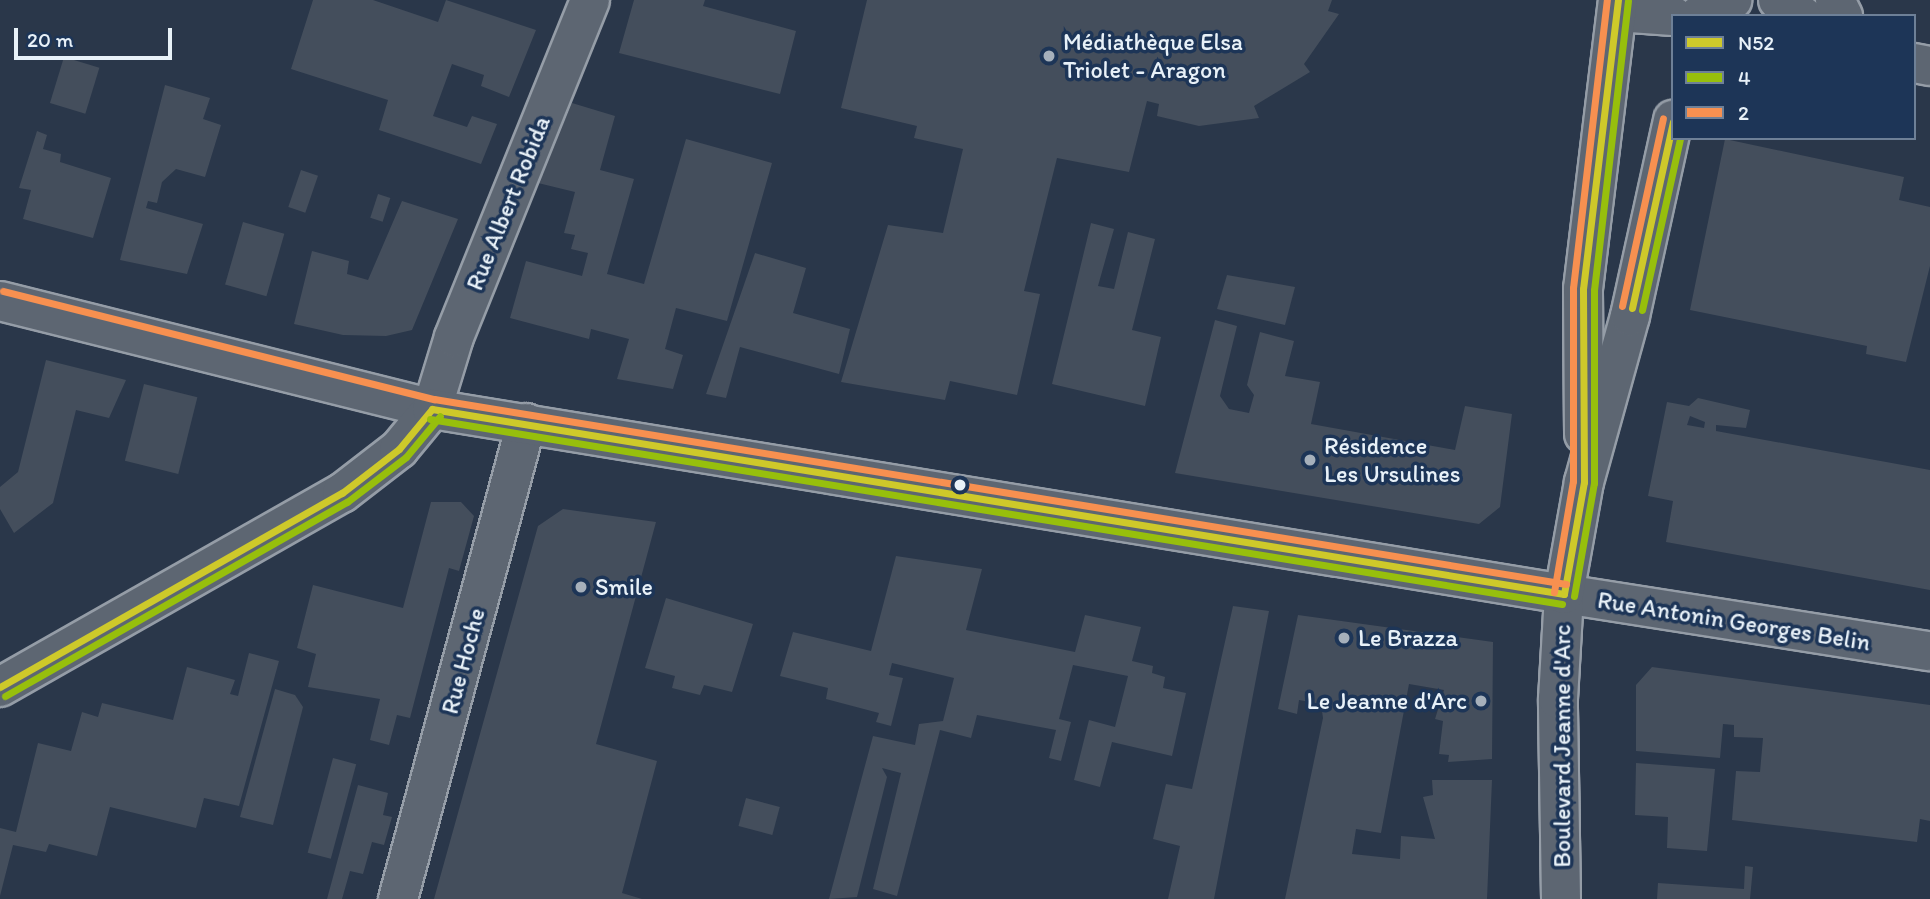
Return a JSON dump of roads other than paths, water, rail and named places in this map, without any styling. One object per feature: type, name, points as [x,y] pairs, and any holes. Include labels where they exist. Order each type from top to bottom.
[{"type":"main road","name":"Rue Albert Robida","points":[[432,409],[454,337],[590,0]]},
{"type":"main road","points":[[1699,14],[1732,0]]},
{"type":"main road","points":[[1778,0],[1832,8]]},
{"type":"main road","points":[[1584,482],[1583,289],[1618,6],[1671,16]]},
{"type":"main road","points":[[1584,482],[1671,128]]},
{"type":"main road","name":"Rue Antonin Georges Belin","points":[[0,301],[432,409],[1930,651]]},
{"type":"main road","points":[[0,687],[342,493],[399,449],[432,409]]},
{"type":"main road","name":"Rue Hoche","points":[[398,899],[526,423]]},
{"type":"main road","name":"Boulevard Jeanne d'Arc","points":[[1561,899],[1558,699],[1564,594],[1584,482]]},
{"type":"place","name":"Médiathèque Elsa Triolet - Aragon","points":[[1049,56]]},
{"type":"place","name":"Résidence Les Ursulines","points":[[1310,460]]},
{"type":"place","name":"Smile","points":[[581,587]]},
{"type":"place","name":"Le Brazza","points":[[1344,638]]},
{"type":"place","name":"Le Jeanne d'Arc","points":[[1481,701]]}]
